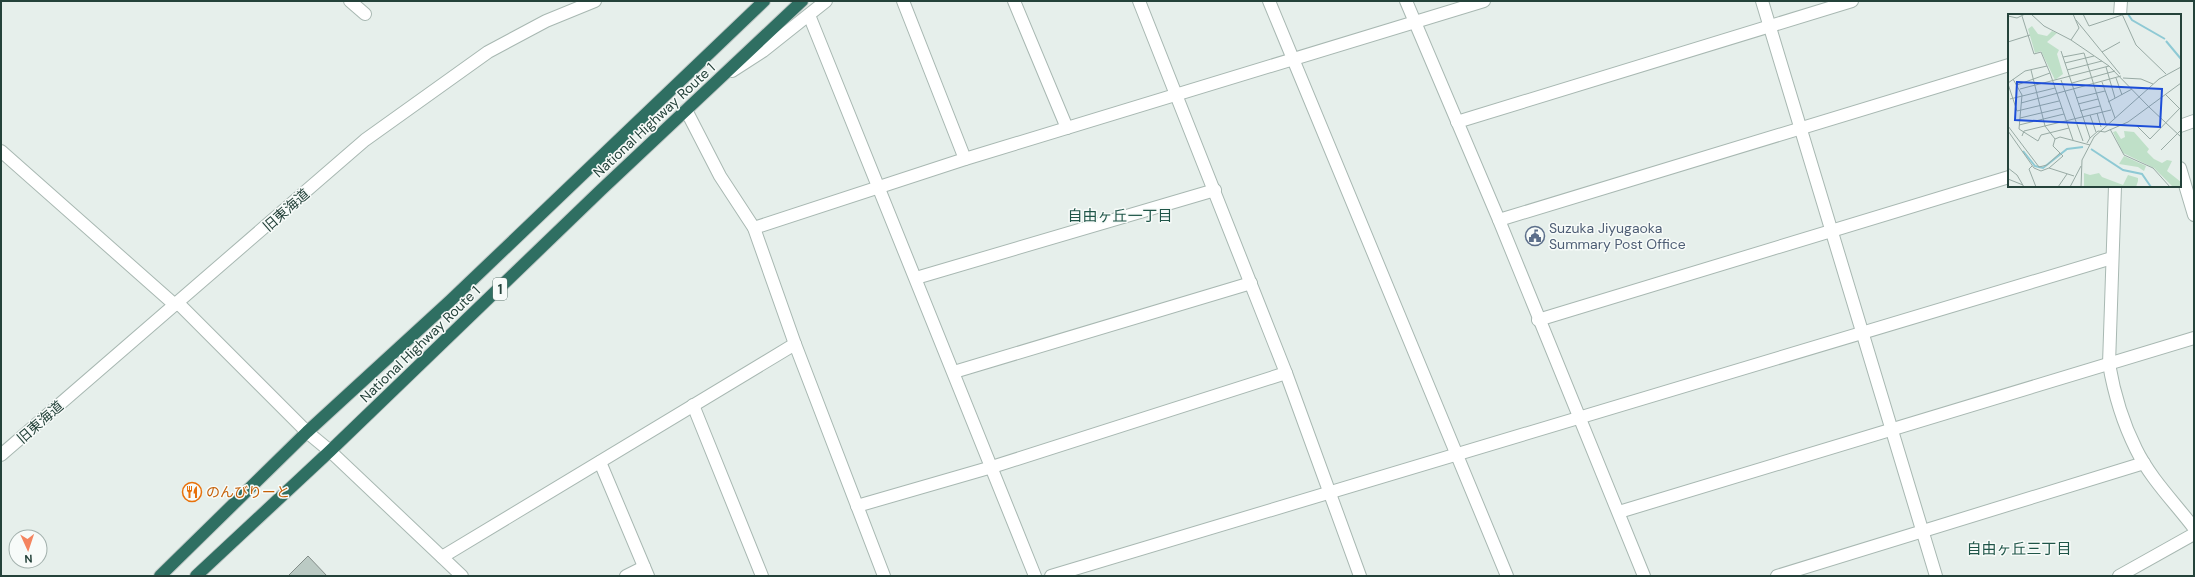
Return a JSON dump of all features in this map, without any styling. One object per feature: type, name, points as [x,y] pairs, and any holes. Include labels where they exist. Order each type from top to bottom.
[{"type":"highway","name":"National Highway Route 1","points":[[160,576],[307,432],[450,301],[764,1]]},
{"type":"highway","name":"National Highway Route 1","points":[[196,576],[330,451],[802,1]]},
{"type":"street","points":[[350,1],[365,14]]},
{"type":"street","name":"旧東海道","points":[[1,456],[365,140],[488,52],[546,22],[595,1]]},
{"type":"street","points":[[718,80],[763,51],[826,1]]},
{"type":"street","points":[[903,1],[966,159]]},
{"type":"street","points":[[1014,1],[1067,128]]},
{"type":"street","points":[[1139,1],[1286,373],[1360,576]]},
{"type":"street","points":[[1269,1],[1507,576]]},
{"type":"street","points":[[1406,1],[1499,220],[1538,320],[1619,512],[1644,576]]},
{"type":"street","points":[[754,228],[966,159],[1484,1]]},
{"type":"street","points":[[1762,1],[1802,129],[1831,230],[1864,332],[1936,576]]},
{"type":"street","points":[[1457,122],[1852,1]]},
{"type":"street","points":[[2120,14],[2121,1]]},
{"type":"street","points":[[809,15],[880,187],[1035,576]]},
{"type":"street","points":[[1499,220],[2008,66]]},
{"type":"street","points":[[686,110],[720,176],[754,228],[795,344],[884,576]]},
{"type":"street","points":[[2181,126],[2194,121]]},
{"type":"street","points":[[1,151],[177,304],[307,432],[330,451],[462,576]]},
{"type":"street","points":[[2181,171],[2194,215]]},
{"type":"street","points":[[1538,320],[2008,177]]},
{"type":"street","points":[[2115,187],[2109,364],[2121,413],[2136,449],[2144,463],[2194,528]]},
{"type":"street","points":[[916,278],[1214,190]]},
{"type":"street","points":[[1051,576],[1457,453],[2112,258]]},
{"type":"street","points":[[954,372],[1251,283]]},
{"type":"street","points":[[1619,512],[1892,428],[2194,338]]},
{"type":"street","points":[[442,557],[795,344]]},
{"type":"street","points":[[857,506],[992,467],[1286,373]]},
{"type":"street","points":[[693,405],[762,576]]},
{"type":"street","points":[[600,462],[646,572],[626,576]]},
{"type":"street","points":[[1777,576],[2144,463]]},
{"type":"street","points":[[2119,576],[2194,534]]},
{"type":"building","points":[[308,556],[327,576],[288,576]]},
{"type":"place","name":"Suzuka Jiyugaoka Summary Post Office","points":[[1535,236]]},
{"type":"place","name":"のんびりーと","points":[[192,492]]},
{"type":"district","name":"自由ヶ丘一丁目","points":[[1120,216]]},
{"type":"district","name":"自由ヶ丘三丁目","points":[[2019,549]]}]
